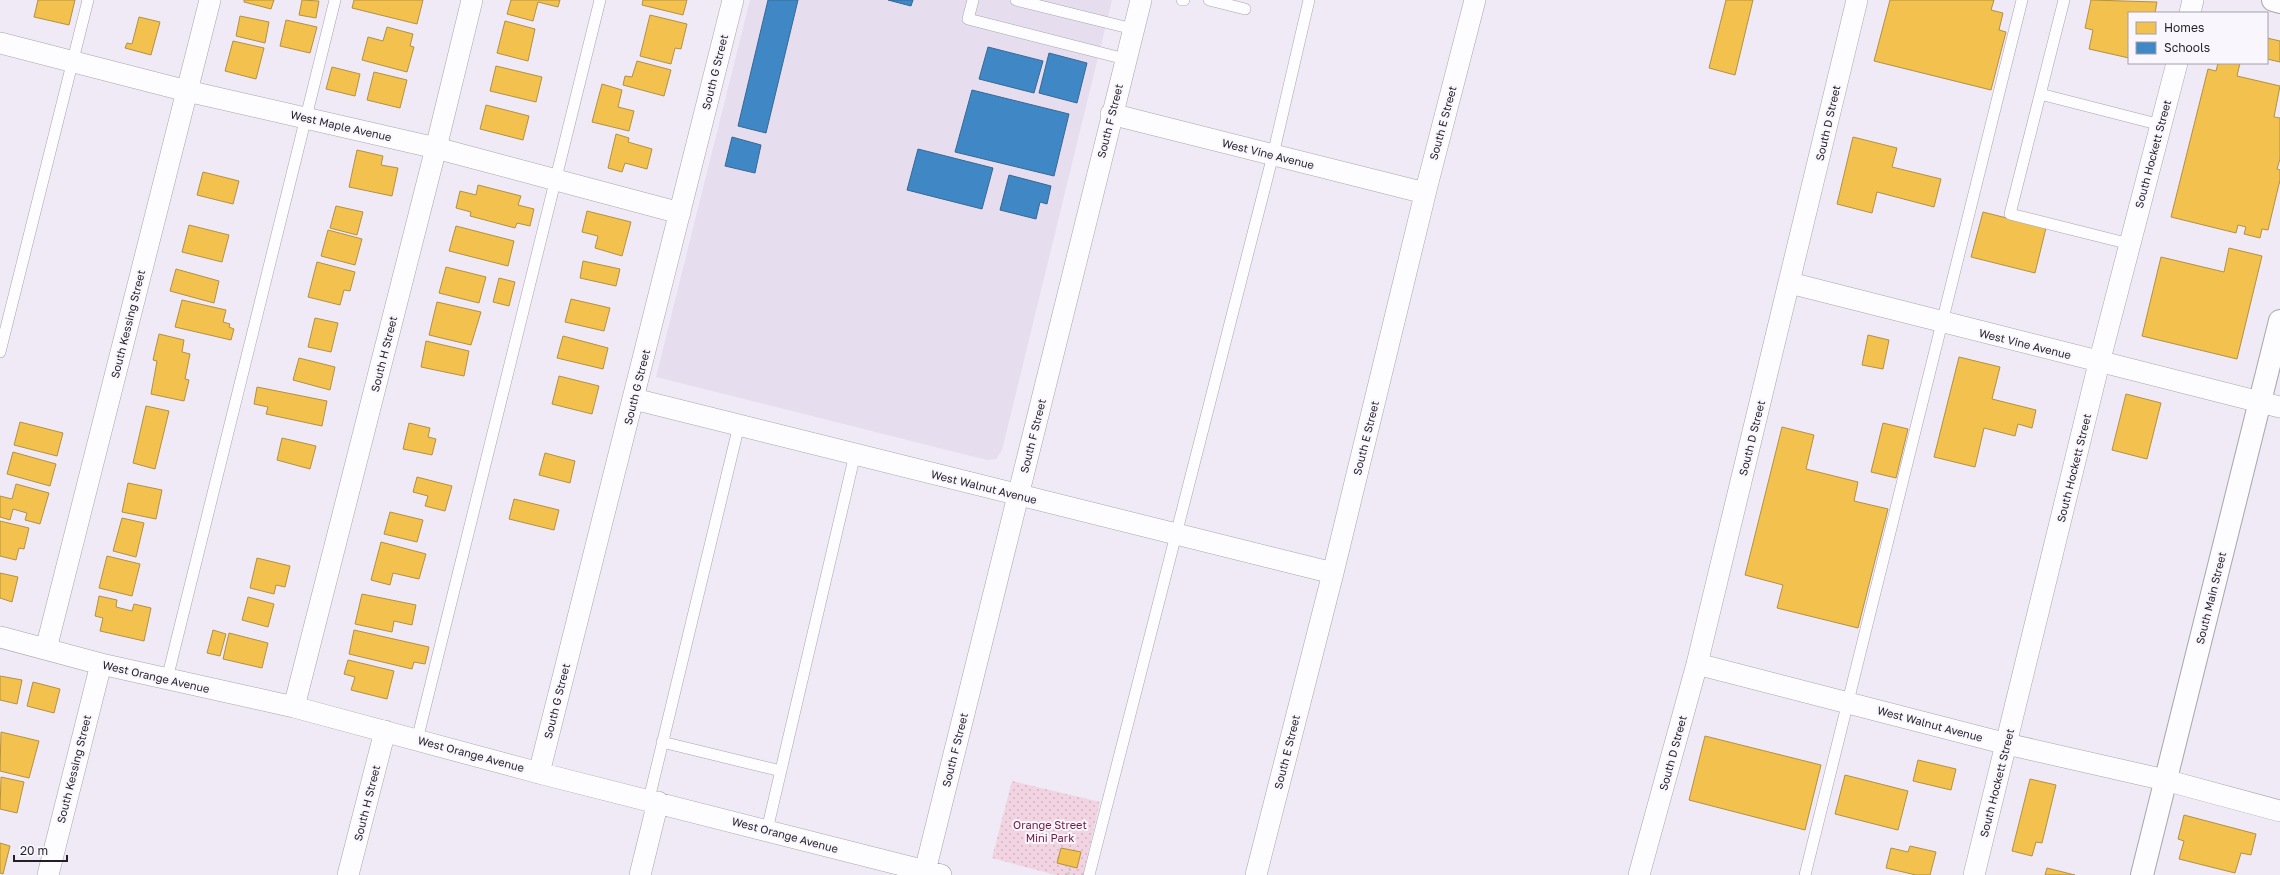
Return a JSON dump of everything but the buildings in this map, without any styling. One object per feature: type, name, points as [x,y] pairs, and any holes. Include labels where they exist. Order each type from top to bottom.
[{"type":"main road","points":[[2273,0],[2280,2]]},
{"type":"main road","name":"South Main Street","points":[[2142,875],[2165,780],[2270,405],[2280,320]]},
{"type":"street","name":"South Kessing Street","points":[[46,649],[210,0]]},
{"type":"street","name":"South H Street","points":[[294,707],[436,148],[472,0]]},
{"type":"street","name":"South G Street","points":[[539,773],[733,0]]},
{"type":"street","name":"South F Street","points":[[933,873],[1018,495],[1140,0]]},
{"type":"street","name":"South E Street","points":[[1256,875],[1333,573],[1425,193],[1475,0]]},
{"type":"street","name":"South D Street","points":[[1640,875],[1697,664],[1857,0]]},
{"type":"street","points":[[2190,12],[2193,0]]},
{"type":"street","name":"West Maple Avenue","points":[[0,43],[187,91],[436,148],[680,213]]},
{"type":"street","name":"South Hockett Street","points":[[1974,875],[2099,363],[2177,64]]},
{"type":"street","name":"West Vine Avenue","points":[[1111,114],[1425,193]]},
{"type":"street","name":"West Vine Avenue","points":[[1790,283],[2099,363],[2270,405]]},
{"type":"street","name":"West Walnut Avenue","points":[[634,399],[1333,573]]},
{"type":"street","name":"West Orange Avenue","points":[[0,638],[101,664],[294,707],[539,773],[933,873]]},
{"type":"street","name":"South Kessing Street","points":[[48,875],[101,664]]},
{"type":"street","name":"West Walnut Avenue","points":[[1697,664],[2007,744],[2165,780],[2280,810]]},
{"type":"street","name":"South H Street","points":[[348,875],[385,731]]},
{"type":"street","points":[[640,875],[653,801]]},
{"type":"lane","points":[[0,352],[88,0]]},
{"type":"lane","points":[[167,679],[335,0]]},
{"type":"lane","points":[[417,740],[600,0]]},
{"type":"lane","points":[[973,0],[968,19],[1125,58]]},
{"type":"lane","points":[[1016,0],[1133,29]]},
{"type":"lane","points":[[1209,0],[1245,9]]},
{"type":"lane","points":[[1089,875],[1273,155],[1309,0]]},
{"type":"lane","points":[[1805,875],[2022,0]]},
{"type":"lane","points":[[2064,0],[2010,214],[2130,244]]},
{"type":"lane","points":[[2040,94],[2161,125]]},
{"type":"lane","points":[[653,801],[662,742],[738,425]]},
{"type":"lane","points":[[767,830],[855,454]]},
{"type":"lane","points":[[662,742],[781,771]]},
{"type":"path","points":[[1068,875],[1070,866]]},
{"type":"shaded area","points":[[750,0],[1112,0],[1002,450],[996,459],[987,460],[656,377]]},
{"type":"green space","name":"Orange Street Mini Park","points":[[1012,781],[1100,802],[1083,875],[1056,875],[992,858]]}]
